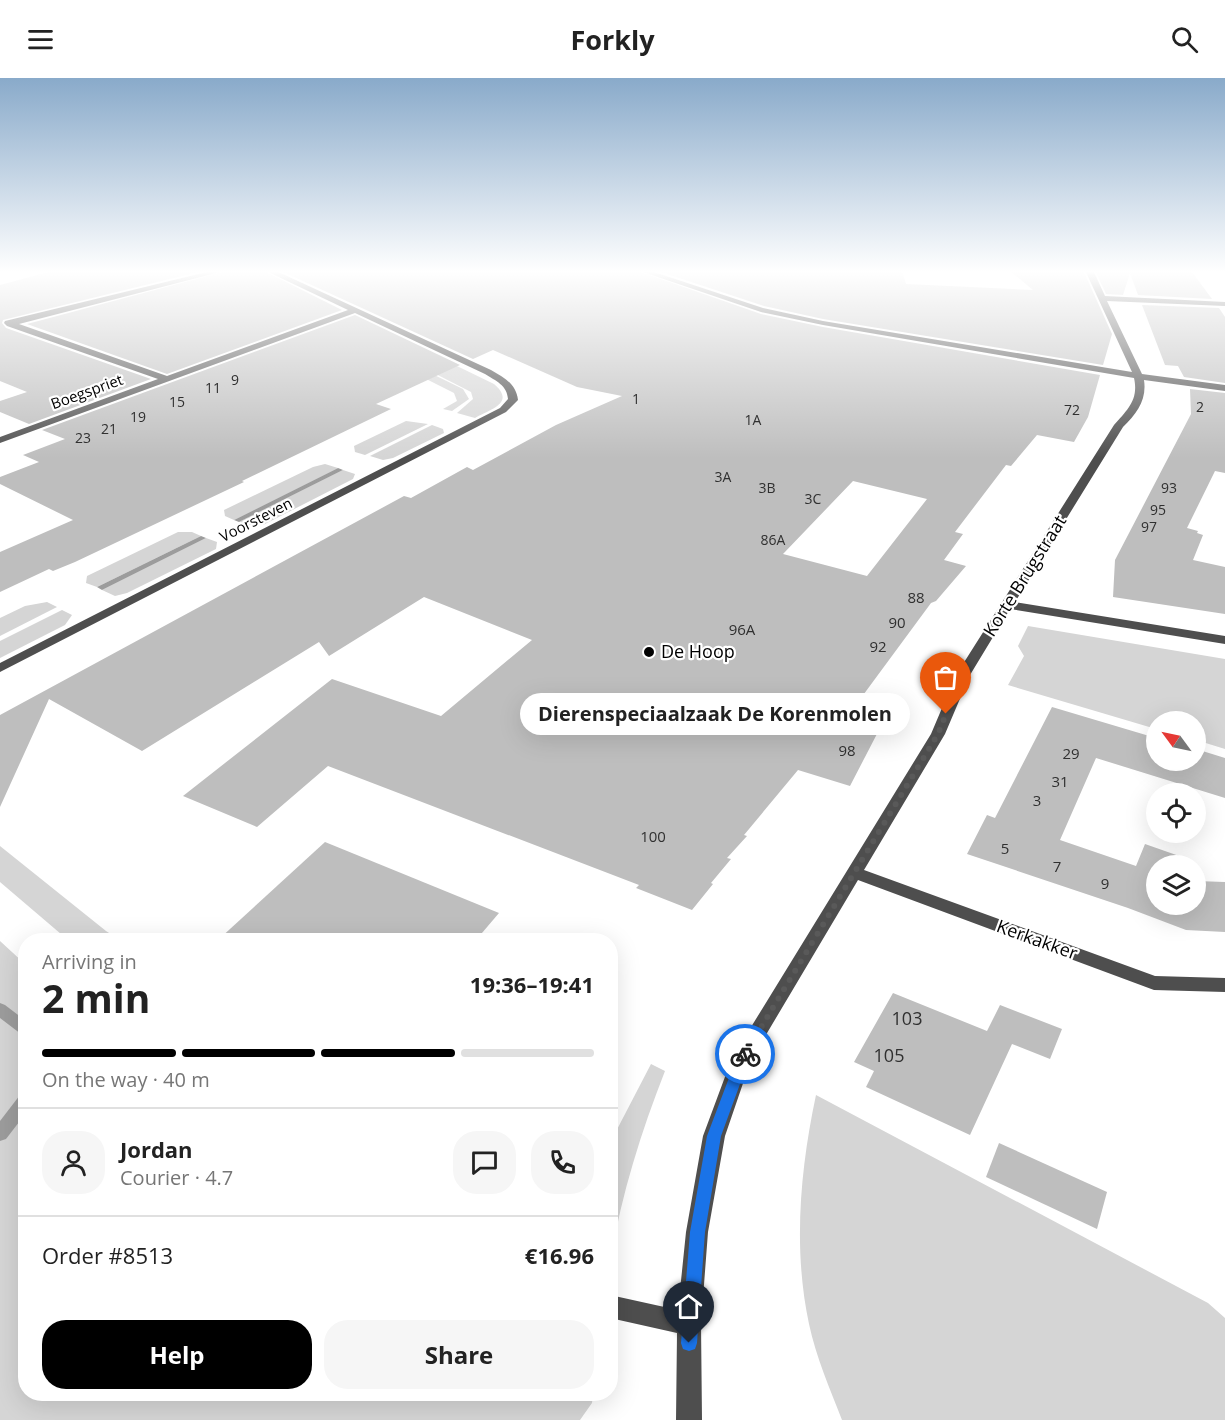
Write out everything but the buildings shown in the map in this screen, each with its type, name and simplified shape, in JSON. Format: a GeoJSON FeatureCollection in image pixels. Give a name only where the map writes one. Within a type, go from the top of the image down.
{"type":"FeatureCollection","features":[{"type":"Feature","properties":{"kind":"street"},"geometry":{"type":"LineString","coordinates":[[34,333],[166,379]]}},
{"type":"Feature","properties":{"kind":"street","name":"Boegspriet"},"geometry":{"type":"LineString","coordinates":[[0,440],[292,333]]}},
{"type":"Feature","properties":{"kind":"street","name":"Voorsteven"},"geometry":{"type":"LineString","coordinates":[[0,668],[503,411],[513,400],[512,390],[502,380],[402,333]]}},
{"type":"Feature","properties":{"kind":"street"},"geometry":{"type":"LineString","coordinates":[[881,333],[1225,388]]}},
{"type":"Feature","properties":{"kind":"street","name":"Korte Brugstraat"},"geometry":{"type":"LineString","coordinates":[[689,1420],[689,1324],[697,1232],[714,1136],[742,1058],[938,734],[963,675],[1119,425],[1134,411],[1141,398],[1138,375],[1119,333]]}},
{"type":"Feature","properties":{"kind":"street"},"geometry":{"type":"LineString","coordinates":[[1007,605],[1225,640]]}},
{"type":"Feature","properties":{"kind":"street","name":"Kerkakker"},"geometry":{"type":"LineString","coordinates":[[853,872],[1154,983],[1225,986]]}},
{"type":"Feature","properties":{"kind":"street"},"geometry":{"type":"LineString","coordinates":[[618,1308],[689,1324]]}},
{"type":"Feature","properties":{"kind":"shaded area"},"geometry":{"type":"Polygon","coordinates":[[[334,333],[348,333],[463,389],[469,399],[452,411],[443,409],[457,401],[454,393],[334,333]]]}},
{"type":"Feature","properties":{"kind":"shaded area"},"geometry":{"type":"Polygon","coordinates":[[[355,333],[388,333],[494,384],[503,396],[502,401],[475,418],[457,413],[473,399],[471,392],[355,333]]]}},
{"type":"Feature","properties":{"kind":"shaded area"},"geometry":{"type":"Polygon","coordinates":[[[406,421],[428,424],[365,455],[355,452],[354,446],[406,421]]]}},
{"type":"Feature","properties":{"kind":"shaded area"},"geometry":{"type":"Polygon","coordinates":[[[432,425],[443,429],[444,433],[393,458],[383,460],[370,456],[432,425]]]}},
{"type":"Feature","properties":{"kind":"shaded area"},"geometry":{"type":"Polygon","coordinates":[[[325,464],[338,468],[234,520],[225,516],[224,510],[313,467],[325,464]]]}},
{"type":"Feature","properties":{"kind":"shaded area"},"geometry":{"type":"Polygon","coordinates":[[[338,468],[343,470],[239,522],[234,520],[338,468]]]}},
{"type":"Feature","properties":{"kind":"shaded area"},"geometry":{"type":"Polygon","coordinates":[[[343,470],[355,474],[353,479],[263,525],[239,522],[343,470]]]}},
{"type":"Feature","properties":{"kind":"shaded area"},"geometry":{"type":"Polygon","coordinates":[[[178,532],[192,532],[201,536],[97,587],[86,583],[87,576],[178,532]]]}},
{"type":"Feature","properties":{"kind":"shaded area"},"geometry":{"type":"Polygon","coordinates":[[[201,536],[206,538],[102,590],[97,587],[201,536]]]}},
{"type":"Feature","properties":{"kind":"shaded area"},"geometry":{"type":"Polygon","coordinates":[[[206,538],[217,542],[216,549],[127,593],[115,596],[102,590],[206,538]]]}},
{"type":"Feature","properties":{"kind":"shaded area"},"geometry":{"type":"Polygon","coordinates":[[[47,602],[57,607],[0,636],[0,618],[25,606],[47,602]]]}},
{"type":"Feature","properties":{"kind":"shaded area"},"geometry":{"type":"Polygon","coordinates":[[[62,610],[72,615],[65,625],[0,658],[0,641],[62,610]]]}},
{"type":"Feature","properties":{"kind":"shaded area"},"geometry":{"type":"Polygon","coordinates":[[[1028,626],[1225,659],[1225,749],[1206,743],[1206,711],[1146,711],[1146,726],[1008,685],[1024,656],[1018,646],[1028,626]]]}},
{"type":"Feature","properties":{"kind":"shaded area"},"geometry":{"type":"Polygon","coordinates":[[[0,846],[109,933],[60,933],[0,882],[0,846]]]}},
{"type":"Feature","properties":{"kind":"shaded area"},"geometry":{"type":"Polygon","coordinates":[[[0,941],[18,958],[18,1401],[592,1401],[580,1420],[0,1420],[0,941]]]}},
{"type":"Feature","properties":{"kind":"shaded area"},"geometry":{"type":"Polygon","coordinates":[[[651,1064],[665,1071],[633,1163],[618,1224],[618,1128],[651,1064]]]}},
{"type":"Feature","properties":{"kind":"shaded area"},"geometry":{"type":"Polygon","coordinates":[[[816,1095],[1208,1303],[1225,1318],[1225,1420],[842,1420],[812,1336],[801,1267],[803,1181],[816,1095]]]}},
{"type":"Feature","properties":{"kind":"waterway"},"geometry":{"type":"LineString","coordinates":[[0,1009],[18,1024]]}},
{"type":"Feature","properties":{"kind":"waterway"},"geometry":{"type":"LineString","coordinates":[[0,1134],[18,1110]]}},
{"type":"Feature","properties":{"kind":"way so far"},"geometry":{"type":"LineString","coordinates":[[745,1054],[777,997],[938,734],[946,714]]}},
{"type":"Feature","properties":{"kind":"place","name":"De Hoop"},"geometry":{"type":"Point","coordinates":[649,652]}},
{"type":"Feature","properties":{"kind":"place","name":"Dierenspeciaalzaak De Korenmolen"},"geometry":{"type":"Point","coordinates":[946,714]}},
{"type":"Feature","properties":{"kind":"route"},"geometry":{"type":"LineString","coordinates":[[689,1343],[697,1232],[714,1136],[745,1054]]}}]}
